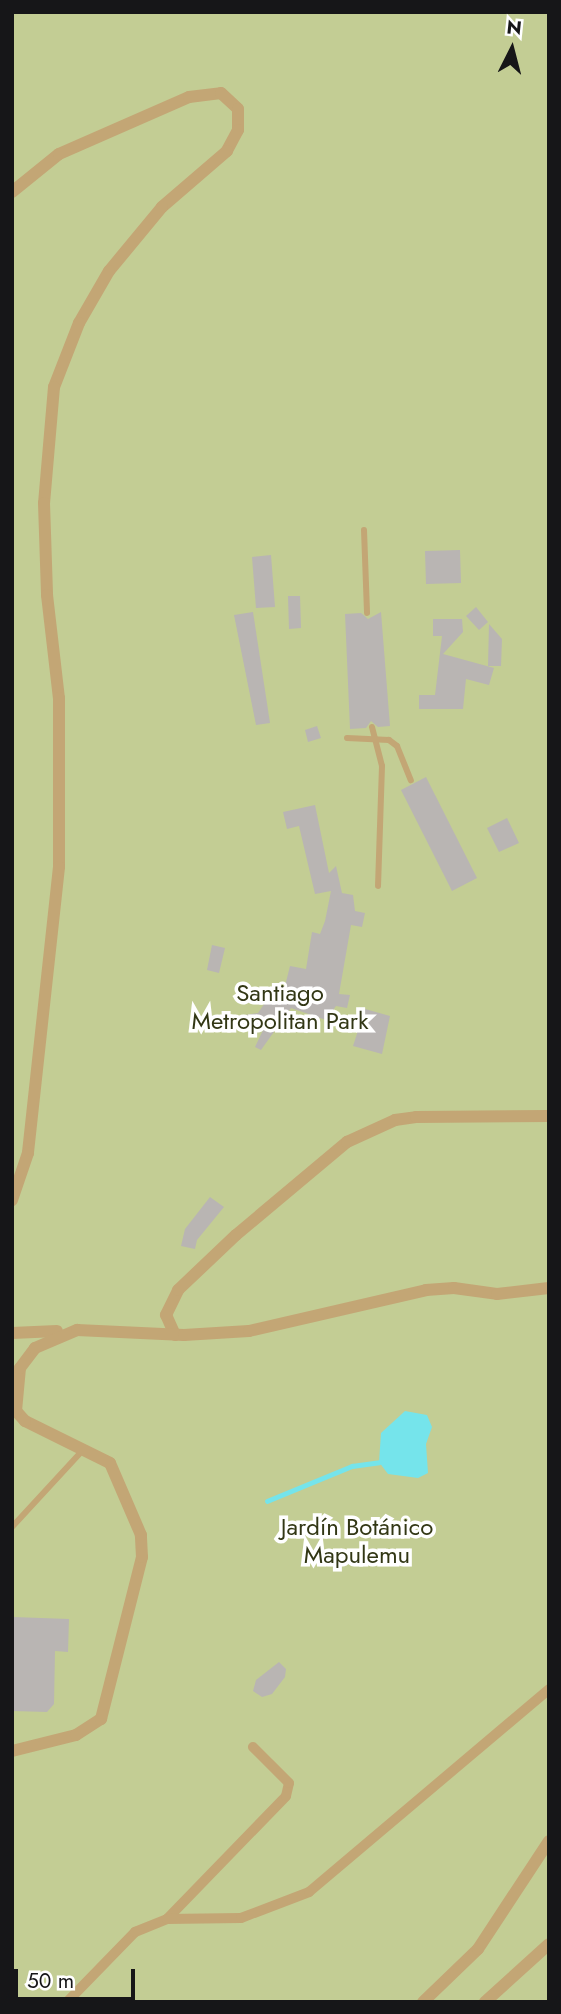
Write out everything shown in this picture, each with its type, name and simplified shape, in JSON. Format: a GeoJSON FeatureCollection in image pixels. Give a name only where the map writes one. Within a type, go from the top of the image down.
{"type":"FeatureCollection","features":[{"type":"Feature","properties":{"kind":"street"},"geometry":{"type":"LineString","coordinates":[[12,192],[59,154],[189,97],[221,93],[238,109],[238,130],[227,151],[162,207],[109,271],[79,323],[54,387],[44,503],[47,595],[60,698],[60,867],[28,1153],[12,1200]]}},
{"type":"Feature","properties":{"kind":"street"},"geometry":{"type":"LineString","coordinates":[[175,1335],[166,1315],[178,1290],[236,1235],[347,1142],[395,1120],[416,1117],[549,1116]]}},
{"type":"Feature","properties":{"kind":"street"},"geometry":{"type":"LineString","coordinates":[[12,1333],[93,1329],[175,1335],[249,1331],[426,1290],[454,1288],[497,1294],[549,1288]]}},
{"type":"Feature","properties":{"kind":"street"},"geometry":{"type":"LineString","coordinates":[[12,1751],[76,1735],[101,1719],[142,1546],[110,1463],[85,1448],[25,1421],[16,1411],[14,1396],[26,1357],[46,1340],[77,1330]]}},
{"type":"Feature","properties":{"kind":"street"},"geometry":{"type":"LineString","coordinates":[[167,1919],[241,1918],[309,1892],[549,1689]]}},
{"type":"Feature","properties":{"kind":"street"},"geometry":{"type":"LineString","coordinates":[[67,2002],[124,1940],[167,1919],[286,1796],[289,1783],[285,1777],[253,1747]]}},
{"type":"Feature","properties":{"kind":"street"},"geometry":{"type":"LineString","coordinates":[[423,2002],[478,1949],[549,1840]]}},
{"type":"Feature","properties":{"kind":"street"},"geometry":{"type":"LineString","coordinates":[[485,2002],[549,1944]]}},
{"type":"Feature","properties":{"kind":"lane"},"geometry":{"type":"LineString","coordinates":[[364,530],[367,613]]}},
{"type":"Feature","properties":{"kind":"lane"},"geometry":{"type":"LineString","coordinates":[[372,727],[382,766],[378,886]]}},
{"type":"Feature","properties":{"kind":"lane"},"geometry":{"type":"LineString","coordinates":[[347,738],[388,740],[397,746],[411,780]]}},
{"type":"Feature","properties":{"kind":"lane"},"geometry":{"type":"LineString","coordinates":[[12,1527],[85,1448]]}},
{"type":"Feature","properties":{"kind":"green space","name":"Santiago Metropolitan Park"},"geometry":{"type":"Polygon","coordinates":[[[12,12],[549,12],[549,2002],[12,2002],[12,12]]]}},
{"type":"Feature","properties":{"kind":"water"},"geometry":{"type":"Polygon","coordinates":[[[405,1411],[427,1415],[432,1427],[426,1444],[428,1473],[418,1478],[388,1474],[379,1462],[381,1433],[405,1411]]]}},
{"type":"Feature","properties":{"kind":"building"},"geometry":{"type":"Polygon","coordinates":[[[460,550],[461,583],[426,584],[425,551],[460,550]]]}},
{"type":"Feature","properties":{"kind":"building"},"geometry":{"type":"Polygon","coordinates":[[[271,555],[275,607],[256,608],[252,557],[271,555]]]}},
{"type":"Feature","properties":{"kind":"building"},"geometry":{"type":"Polygon","coordinates":[[[288,596],[300,596],[301,628],[289,629],[288,596]]]}},
{"type":"Feature","properties":{"kind":"building"},"geometry":{"type":"Polygon","coordinates":[[[476,607],[488,622],[479,630],[466,616],[476,607]]]}},
{"type":"Feature","properties":{"kind":"building"},"geometry":{"type":"Polygon","coordinates":[[[253,612],[270,723],[256,725],[234,615],[253,612]]]}},
{"type":"Feature","properties":{"kind":"building"},"geometry":{"type":"Polygon","coordinates":[[[381,612],[390,726],[378,727],[371,721],[366,728],[350,729],[345,614],[361,613],[368,619],[381,612]]]}},
{"type":"Feature","properties":{"kind":"building"},"geometry":{"type":"Polygon","coordinates":[[[433,619],[462,619],[463,632],[443,654],[494,668],[489,685],[466,679],[463,709],[419,709],[419,695],[435,695],[442,636],[433,636],[433,619]]]}},
{"type":"Feature","properties":{"kind":"building"},"geometry":{"type":"Polygon","coordinates":[[[489,624],[502,639],[501,666],[488,666],[489,624]]]}},
{"type":"Feature","properties":{"kind":"building"},"geometry":{"type":"Polygon","coordinates":[[[317,726],[321,738],[308,742],[305,730],[317,726]]]}},
{"type":"Feature","properties":{"kind":"building"},"geometry":{"type":"Polygon","coordinates":[[[426,777],[477,878],[452,891],[401,790],[426,777]]]}},
{"type":"Feature","properties":{"kind":"building"},"geometry":{"type":"Polygon","coordinates":[[[315,805],[329,873],[336,866],[342,893],[353,895],[355,911],[365,913],[362,927],[351,925],[339,994],[350,995],[347,1008],[336,1006],[326,1020],[291,1008],[261,1050],[255,1047],[265,1026],[248,1029],[245,1015],[258,1013],[273,991],[282,998],[290,966],[306,969],[312,932],[320,934],[325,921],[331,891],[315,894],[299,826],[287,829],[283,812],[315,805]]]}},
{"type":"Feature","properties":{"kind":"building"},"geometry":{"type":"Polygon","coordinates":[[[507,818],[519,843],[499,852],[487,828],[507,818]]]}},
{"type":"Feature","properties":{"kind":"building"},"geometry":{"type":"Polygon","coordinates":[[[212,945],[225,948],[219,973],[207,970],[212,945]]]}},
{"type":"Feature","properties":{"kind":"building"},"geometry":{"type":"Polygon","coordinates":[[[365,1009],[390,1016],[382,1054],[353,1046],[365,1009]]]}},
{"type":"Feature","properties":{"kind":"building"},"geometry":{"type":"Polygon","coordinates":[[[210,1197],[224,1207],[197,1240],[195,1249],[181,1246],[185,1229],[210,1197]]]}},
{"type":"Feature","properties":{"kind":"building"},"geometry":{"type":"Polygon","coordinates":[[[13,1617],[69,1619],[68,1652],[55,1651],[54,1704],[47,1712],[12,1711],[13,1617]]]}},
{"type":"Feature","properties":{"kind":"building"},"geometry":{"type":"Polygon","coordinates":[[[279,1662],[286,1669],[285,1677],[272,1694],[262,1697],[253,1691],[256,1680],[279,1662]]]}},
{"type":"Feature","properties":{"kind":"waterway"},"geometry":{"type":"LineString","coordinates":[[267,1501],[352,1466],[379,1462]]}},
{"type":"Feature","properties":{"kind":"park label","name":"Jardín Botánico Mapulemu"},"geometry":{"type":"Point","coordinates":[357,1541]}}]}
